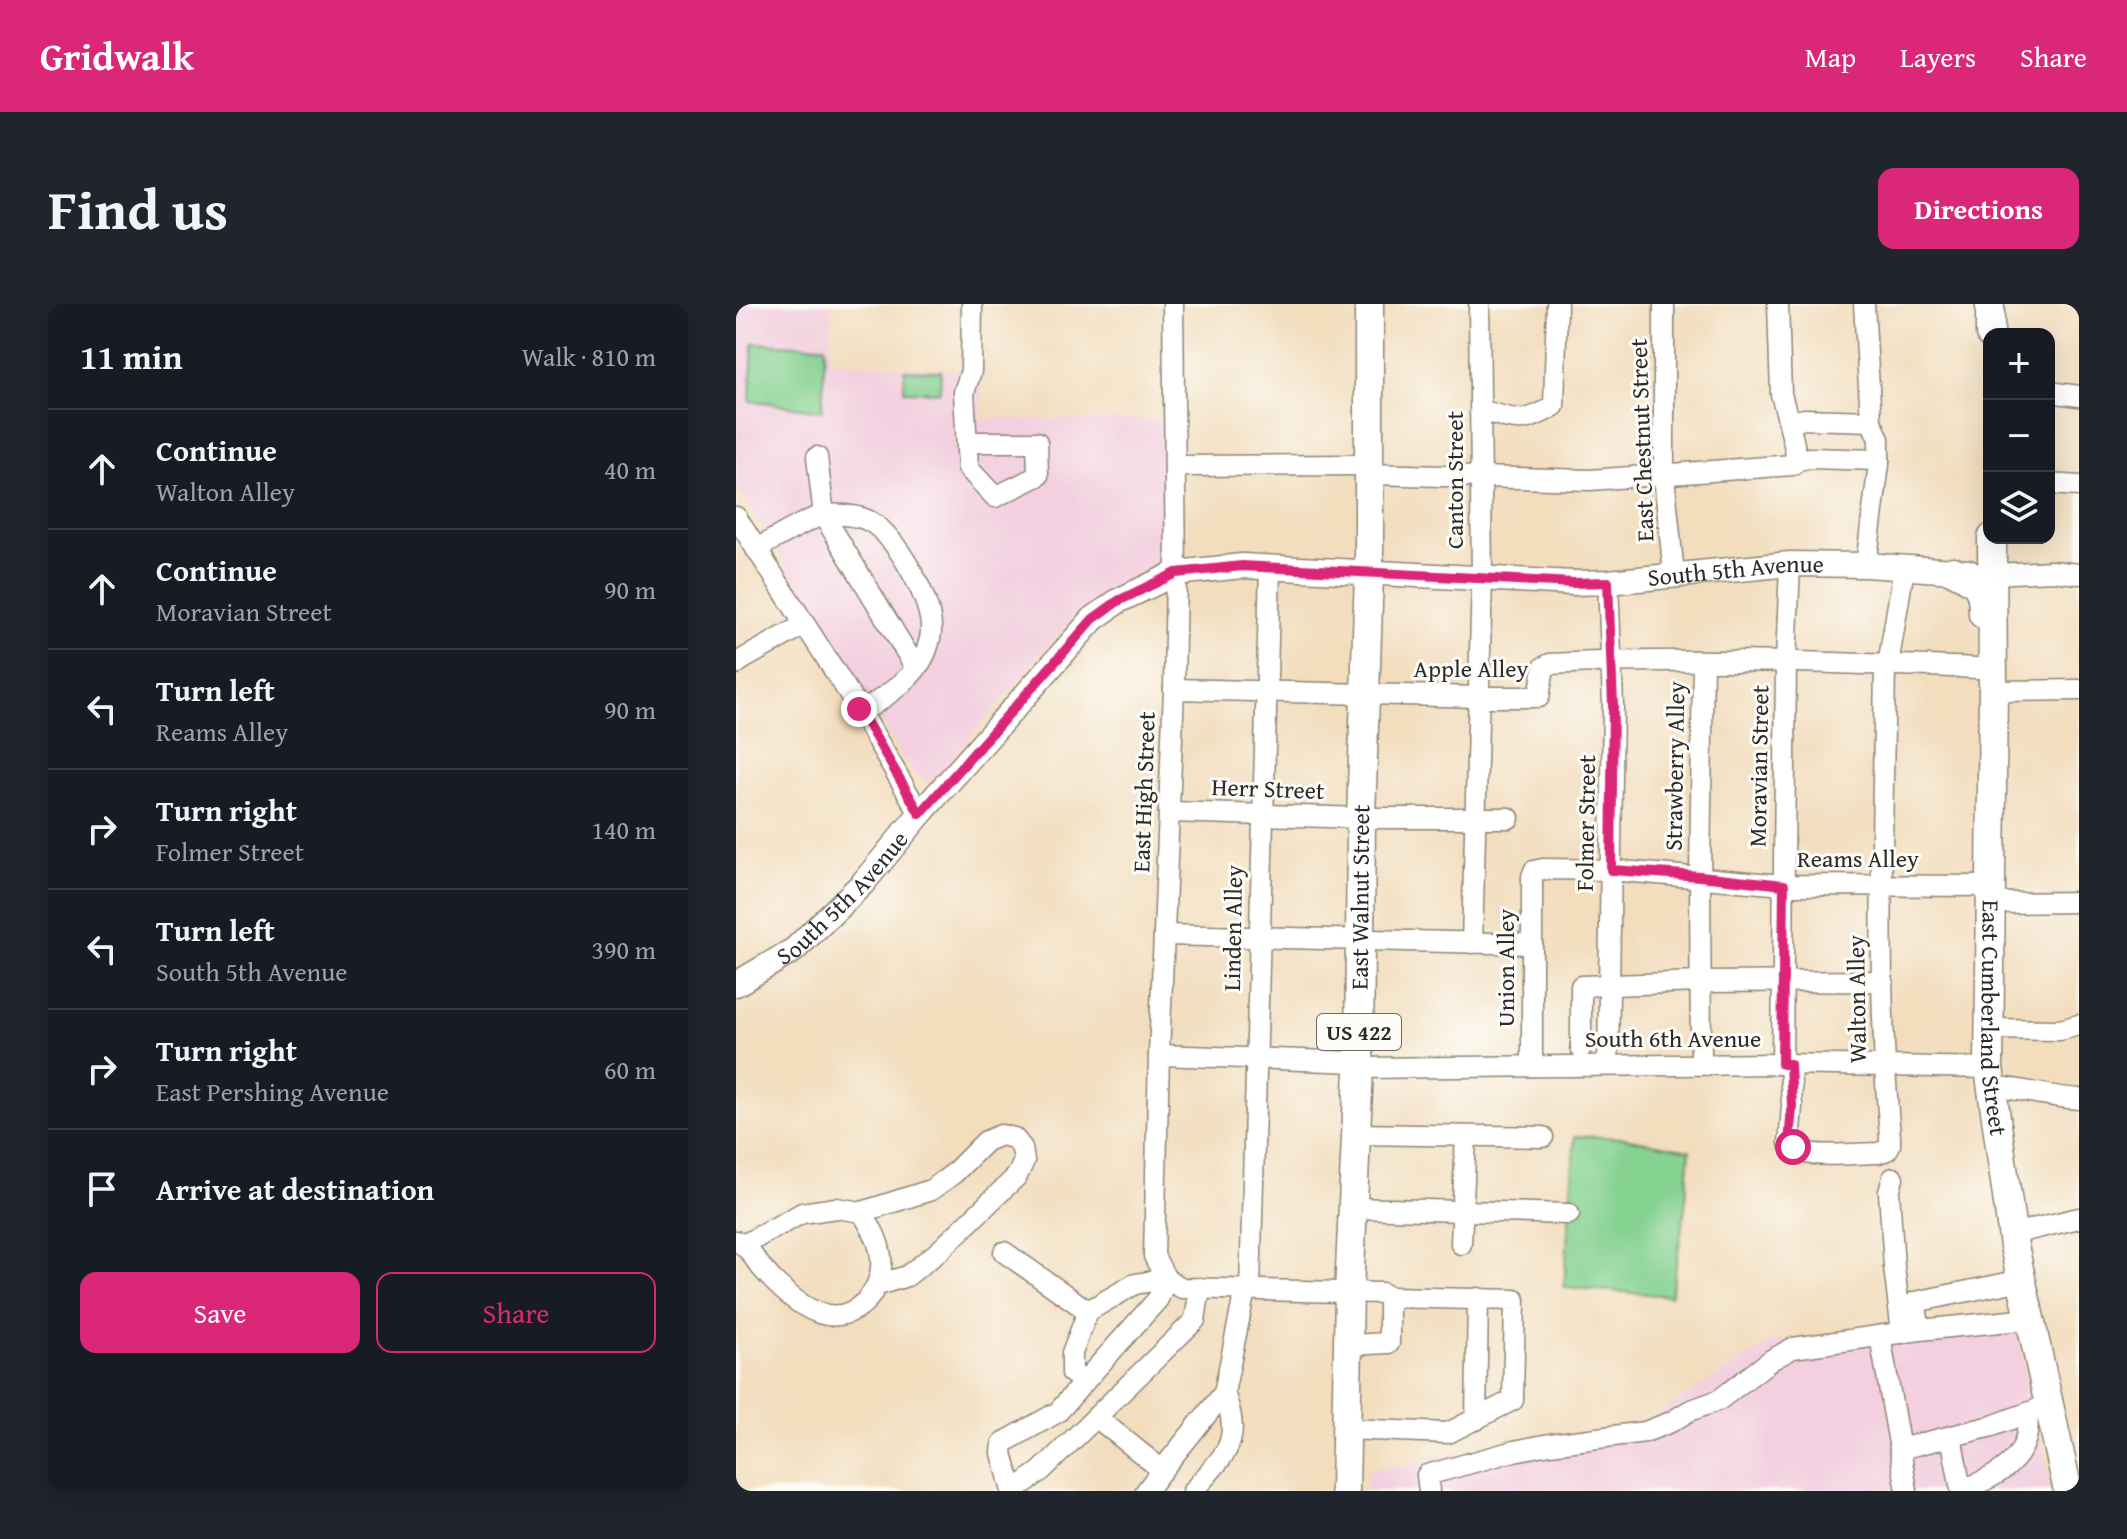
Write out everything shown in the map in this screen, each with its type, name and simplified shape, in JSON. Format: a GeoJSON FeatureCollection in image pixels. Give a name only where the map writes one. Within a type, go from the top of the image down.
{"type":"FeatureCollection","features":[{"type":"Feature","properties":{"kind":"highway","name":"East Walnut Street"},"geometry":{"type":"LineString","coordinates":[[1345,1491],[1369,573],[1369,304]]}},
{"type":"Feature","properties":{"kind":"highway"},"geometry":{"type":"LineString","coordinates":[[1990,304],[1990,328]]}},
{"type":"Feature","properties":{"kind":"highway","name":"East Cumberland Street"},"geometry":{"type":"LineString","coordinates":[[1992,544],[1989,680],[1990,1077],[2012,1234],[2030,1319],[2042,1410],[2058,1446],[2061,1486]]}},
{"type":"Feature","properties":{"kind":"highway"},"geometry":{"type":"LineString","coordinates":[[1953,571],[1979,586],[1983,596],[1989,680]]}},
{"type":"Feature","properties":{"kind":"main road","name":"South 5th Avenue"},"geometry":{"type":"LineString","coordinates":[[736,984],[794,950],[863,883],[1093,619],[1118,601],[1176,573],[1242,566],[1574,583],[1790,564],[1866,565],[1992,574]]}},
{"type":"Feature","properties":{"kind":"street"},"geometry":{"type":"LineString","coordinates":[[967,442],[964,392],[971,371],[972,304]]}},
{"type":"Feature","properties":{"kind":"street","name":"East High Street"},"geometry":{"type":"LineString","coordinates":[[1166,1279],[1154,1256],[1174,689],[1173,304]]}},
{"type":"Feature","properties":{"kind":"street","name":"Canton Street"},"geometry":{"type":"LineString","coordinates":[[1472,943],[1482,578],[1479,304]]}},
{"type":"Feature","properties":{"kind":"street"},"geometry":{"type":"LineString","coordinates":[[1481,410],[1520,421],[1535,418],[1554,406],[1557,304]]}},
{"type":"Feature","properties":{"kind":"street","name":"East Chestnut Street"},"geometry":{"type":"LineString","coordinates":[[1664,304],[1664,476],[1674,575]]}},
{"type":"Feature","properties":{"kind":"street"},"geometry":{"type":"LineString","coordinates":[[1175,466],[1369,469],[1481,477],[1590,480],[1793,465],[1796,460],[1781,394],[1778,304]]}},
{"type":"Feature","properties":{"kind":"street"},"geometry":{"type":"LineString","coordinates":[[1864,304],[1871,421],[1879,439],[1866,565]]}},
{"type":"Feature","properties":{"kind":"street"},"geometry":{"type":"LineString","coordinates":[[2055,393],[2079,396]]}},
{"type":"Feature","properties":{"kind":"street"},"geometry":{"type":"LineString","coordinates":[[1789,423],[1804,419],[1871,421]]}},
{"type":"Feature","properties":{"kind":"street"},"geometry":{"type":"LineString","coordinates":[[817,457],[824,516],[916,668]]}},
{"type":"Feature","properties":{"kind":"street"},"geometry":{"type":"LineString","coordinates":[[1796,460],[1879,460]]}},
{"type":"Feature","properties":{"kind":"street"},"geometry":{"type":"LineString","coordinates":[[2055,484],[2079,486]]}},
{"type":"Feature","properties":{"kind":"street"},"geometry":{"type":"LineString","coordinates":[[756,549],[819,516],[841,515],[867,519],[884,532],[909,569],[928,606],[932,629],[925,655],[910,678],[861,713]]}},
{"type":"Feature","properties":{"kind":"street"},"geometry":{"type":"LineString","coordinates":[[736,517],[861,713],[920,814]]}},
{"type":"Feature","properties":{"kind":"street","name":"Moravian Street"},"geometry":{"type":"LineString","coordinates":[[1786,1064],[1783,983],[1790,564]]}},
{"type":"Feature","properties":{"kind":"street","name":"Linden Alley"},"geometry":{"type":"LineString","coordinates":[[1224,1393],[1248,1290],[1270,567]]}},
{"type":"Feature","properties":{"kind":"street","name":"Walton Alley"},"geometry":{"type":"LineString","coordinates":[[1786,1064],[1792,1106],[1789,1143],[1798,1151],[1811,1154],[1878,1153],[1887,1150],[1890,1137],[1884,1066],[1882,886],[1887,665],[1904,568]]}},
{"type":"Feature","properties":{"kind":"street"},"geometry":{"type":"LineString","coordinates":[[1992,574],[2052,571],[2079,574]]}},
{"type":"Feature","properties":{"kind":"street","name":"Folmer Street"},"geometry":{"type":"LineString","coordinates":[[1608,582],[1613,705],[1608,1065]]}},
{"type":"Feature","properties":{"kind":"street"},"geometry":{"type":"LineString","coordinates":[[736,664],[804,625]]}},
{"type":"Feature","properties":{"kind":"street","name":"Apple Alley"},"geometry":{"type":"LineString","coordinates":[[1174,689],[1539,697],[1544,667],[1550,664],[1703,661],[1887,665],[2079,690]]}},
{"type":"Feature","properties":{"kind":"street","name":"Strawberry Alley"},"geometry":{"type":"LineString","coordinates":[[1701,1064],[1703,661]]}},
{"type":"Feature","properties":{"kind":"street","name":"Herr Street"},"geometry":{"type":"LineString","coordinates":[[1169,812],[1361,818],[1509,818]]}},
{"type":"Feature","properties":{"kind":"street","name":"Reams Alley"},"geometry":{"type":"LineString","coordinates":[[1534,871],[1611,870],[1784,885],[1882,886],[2079,902]]}},
{"type":"Feature","properties":{"kind":"street","name":"Union Alley"},"geometry":{"type":"LineString","coordinates":[[1532,1066],[1534,871]]}},
{"type":"Feature","properties":{"kind":"street"},"geometry":{"type":"LineString","coordinates":[[1164,935],[1532,944]]}},
{"type":"Feature","properties":{"kind":"street"},"geometry":{"type":"LineString","coordinates":[[1581,1048],[1581,986],[1883,981]]}},
{"type":"Feature","properties":{"kind":"street"},"geometry":{"type":"LineString","coordinates":[[1989,1029],[2060,1030],[2079,1025]]}},
{"type":"Feature","properties":{"kind":"street","name":"South 6th Avenue"},"geometry":{"type":"LineString","coordinates":[[1159,1055],[1358,1065],[1884,1066],[1990,1077],[2012,1088],[2049,1097],[2079,1099]]}},
{"type":"Feature","properties":{"kind":"street"},"geometry":{"type":"LineString","coordinates":[[1355,1134],[1543,1137]]}},
{"type":"Feature","properties":{"kind":"street"},"geometry":{"type":"LineString","coordinates":[[862,1212],[877,1238],[882,1260],[878,1285],[864,1304],[846,1315],[820,1314],[788,1295],[740,1242],[802,1213],[836,1208],[862,1212],[931,1190],[953,1174],[986,1141],[1001,1135],[1014,1138],[1022,1148],[1024,1161],[1017,1176],[949,1241],[907,1276],[878,1285]]}},
{"type":"Feature","properties":{"kind":"street"},"geometry":{"type":"LineString","coordinates":[[1461,1244],[1466,1136]]}},
{"type":"Feature","properties":{"kind":"street"},"geometry":{"type":"LineString","coordinates":[[1893,1178],[1889,1192],[1894,1267],[1911,1331]]}},
{"type":"Feature","properties":{"kind":"street"},"geometry":{"type":"LineString","coordinates":[[1352,1208],[1569,1214]]}},
{"type":"Feature","properties":{"kind":"street"},"geometry":{"type":"LineString","coordinates":[[2012,1234],[2079,1218]]}},
{"type":"Feature","properties":{"kind":"street"},"geometry":{"type":"LineString","coordinates":[[1004,1252],[1088,1311]]}},
{"type":"Feature","properties":{"kind":"street"},"geometry":{"type":"LineString","coordinates":[[1166,1279],[1158,1299],[1058,1412],[1003,1443],[1002,1453],[1012,1491],[1041,1471],[1195,1320],[1200,1288]]}},
{"type":"Feature","properties":{"kind":"street"},"geometry":{"type":"LineString","coordinates":[[1084,1382],[1072,1373],[1072,1353],[1088,1311],[1135,1284],[1166,1279],[1182,1288],[1515,1300],[1513,1400],[1448,1433],[1346,1429]]}},
{"type":"Feature","properties":{"kind":"street"},"geometry":{"type":"LineString","coordinates":[[1911,1331],[1915,1302],[2022,1280]]}},
{"type":"Feature","properties":{"kind":"street"},"geometry":{"type":"LineString","coordinates":[[1348,1345],[1389,1343],[1389,1297]]}},
{"type":"Feature","properties":{"kind":"street"},"geometry":{"type":"LineString","coordinates":[[1476,1420],[1478,1298]]}},
{"type":"Feature","properties":{"kind":"street"},"geometry":{"type":"LineString","coordinates":[[1424,1486],[1514,1451],[1645,1432],[1719,1400],[1771,1360],[1793,1348],[1911,1331],[2030,1319]]}},
{"type":"Feature","properties":{"kind":"street"},"geometry":{"type":"LineString","coordinates":[[1880,1336],[1907,1491]]}},
{"type":"Feature","properties":{"kind":"street"},"geometry":{"type":"LineString","coordinates":[[1193,1491],[1230,1447],[1230,1409],[1224,1393]]}},
{"type":"Feature","properties":{"kind":"street"},"geometry":{"type":"LineString","coordinates":[[1146,1491],[1224,1393]]}},
{"type":"Feature","properties":{"kind":"street"},"geometry":{"type":"LineString","coordinates":[[1951,1436],[1961,1490],[1997,1475],[2013,1461],[2042,1410]]}},
{"type":"Feature","properties":{"kind":"street"},"geometry":{"type":"LineString","coordinates":[[1900,1449],[2042,1410]]}},
{"type":"Feature","properties":{"kind":"street"},"geometry":{"type":"LineString","coordinates":[[1096,1417],[1162,1470]]}},
{"type":"Feature","properties":{"kind":"shaded area"},"geometry":{"type":"Polygon","coordinates":[[[736,304],[832,304],[830,361],[981,372],[981,419],[1163,420],[1161,553],[1152,565],[1090,602],[1052,640],[932,782],[915,776],[736,485],[736,304]]]}},
{"type":"Feature","properties":{"kind":"shaded area"},"geometry":{"type":"Polygon","coordinates":[[[2013,1318],[2052,1491],[1366,1491],[1366,1472],[1472,1450],[1645,1422],[1772,1342],[1872,1329],[2013,1318]]]}},
{"type":"Feature","properties":{"kind":"green space"},"geometry":{"type":"Polygon","coordinates":[[[753,343],[825,346],[822,411],[750,401],[753,343]]]}},
{"type":"Feature","properties":{"kind":"green space"},"geometry":{"type":"Polygon","coordinates":[[[904,370],[941,371],[940,392],[904,391],[904,370]]]}},
{"type":"Feature","properties":{"kind":"green space"},"geometry":{"type":"Polygon","coordinates":[[[1575,1136],[1624,1138],[1690,1150],[1685,1208],[1671,1296],[1564,1287],[1575,1136]]]}},
{"type":"Feature","properties":{"kind":"route"},"geometry":{"type":"LineString","coordinates":[[859,709],[920,814],[1093,619],[1118,601],[1176,573],[1242,566],[1574,583],[1608,582],[1613,705],[1611,870],[1784,885],[1782,1064],[1790,1064],[1792,1106],[1789,1143],[1793,1147]]}}]}
